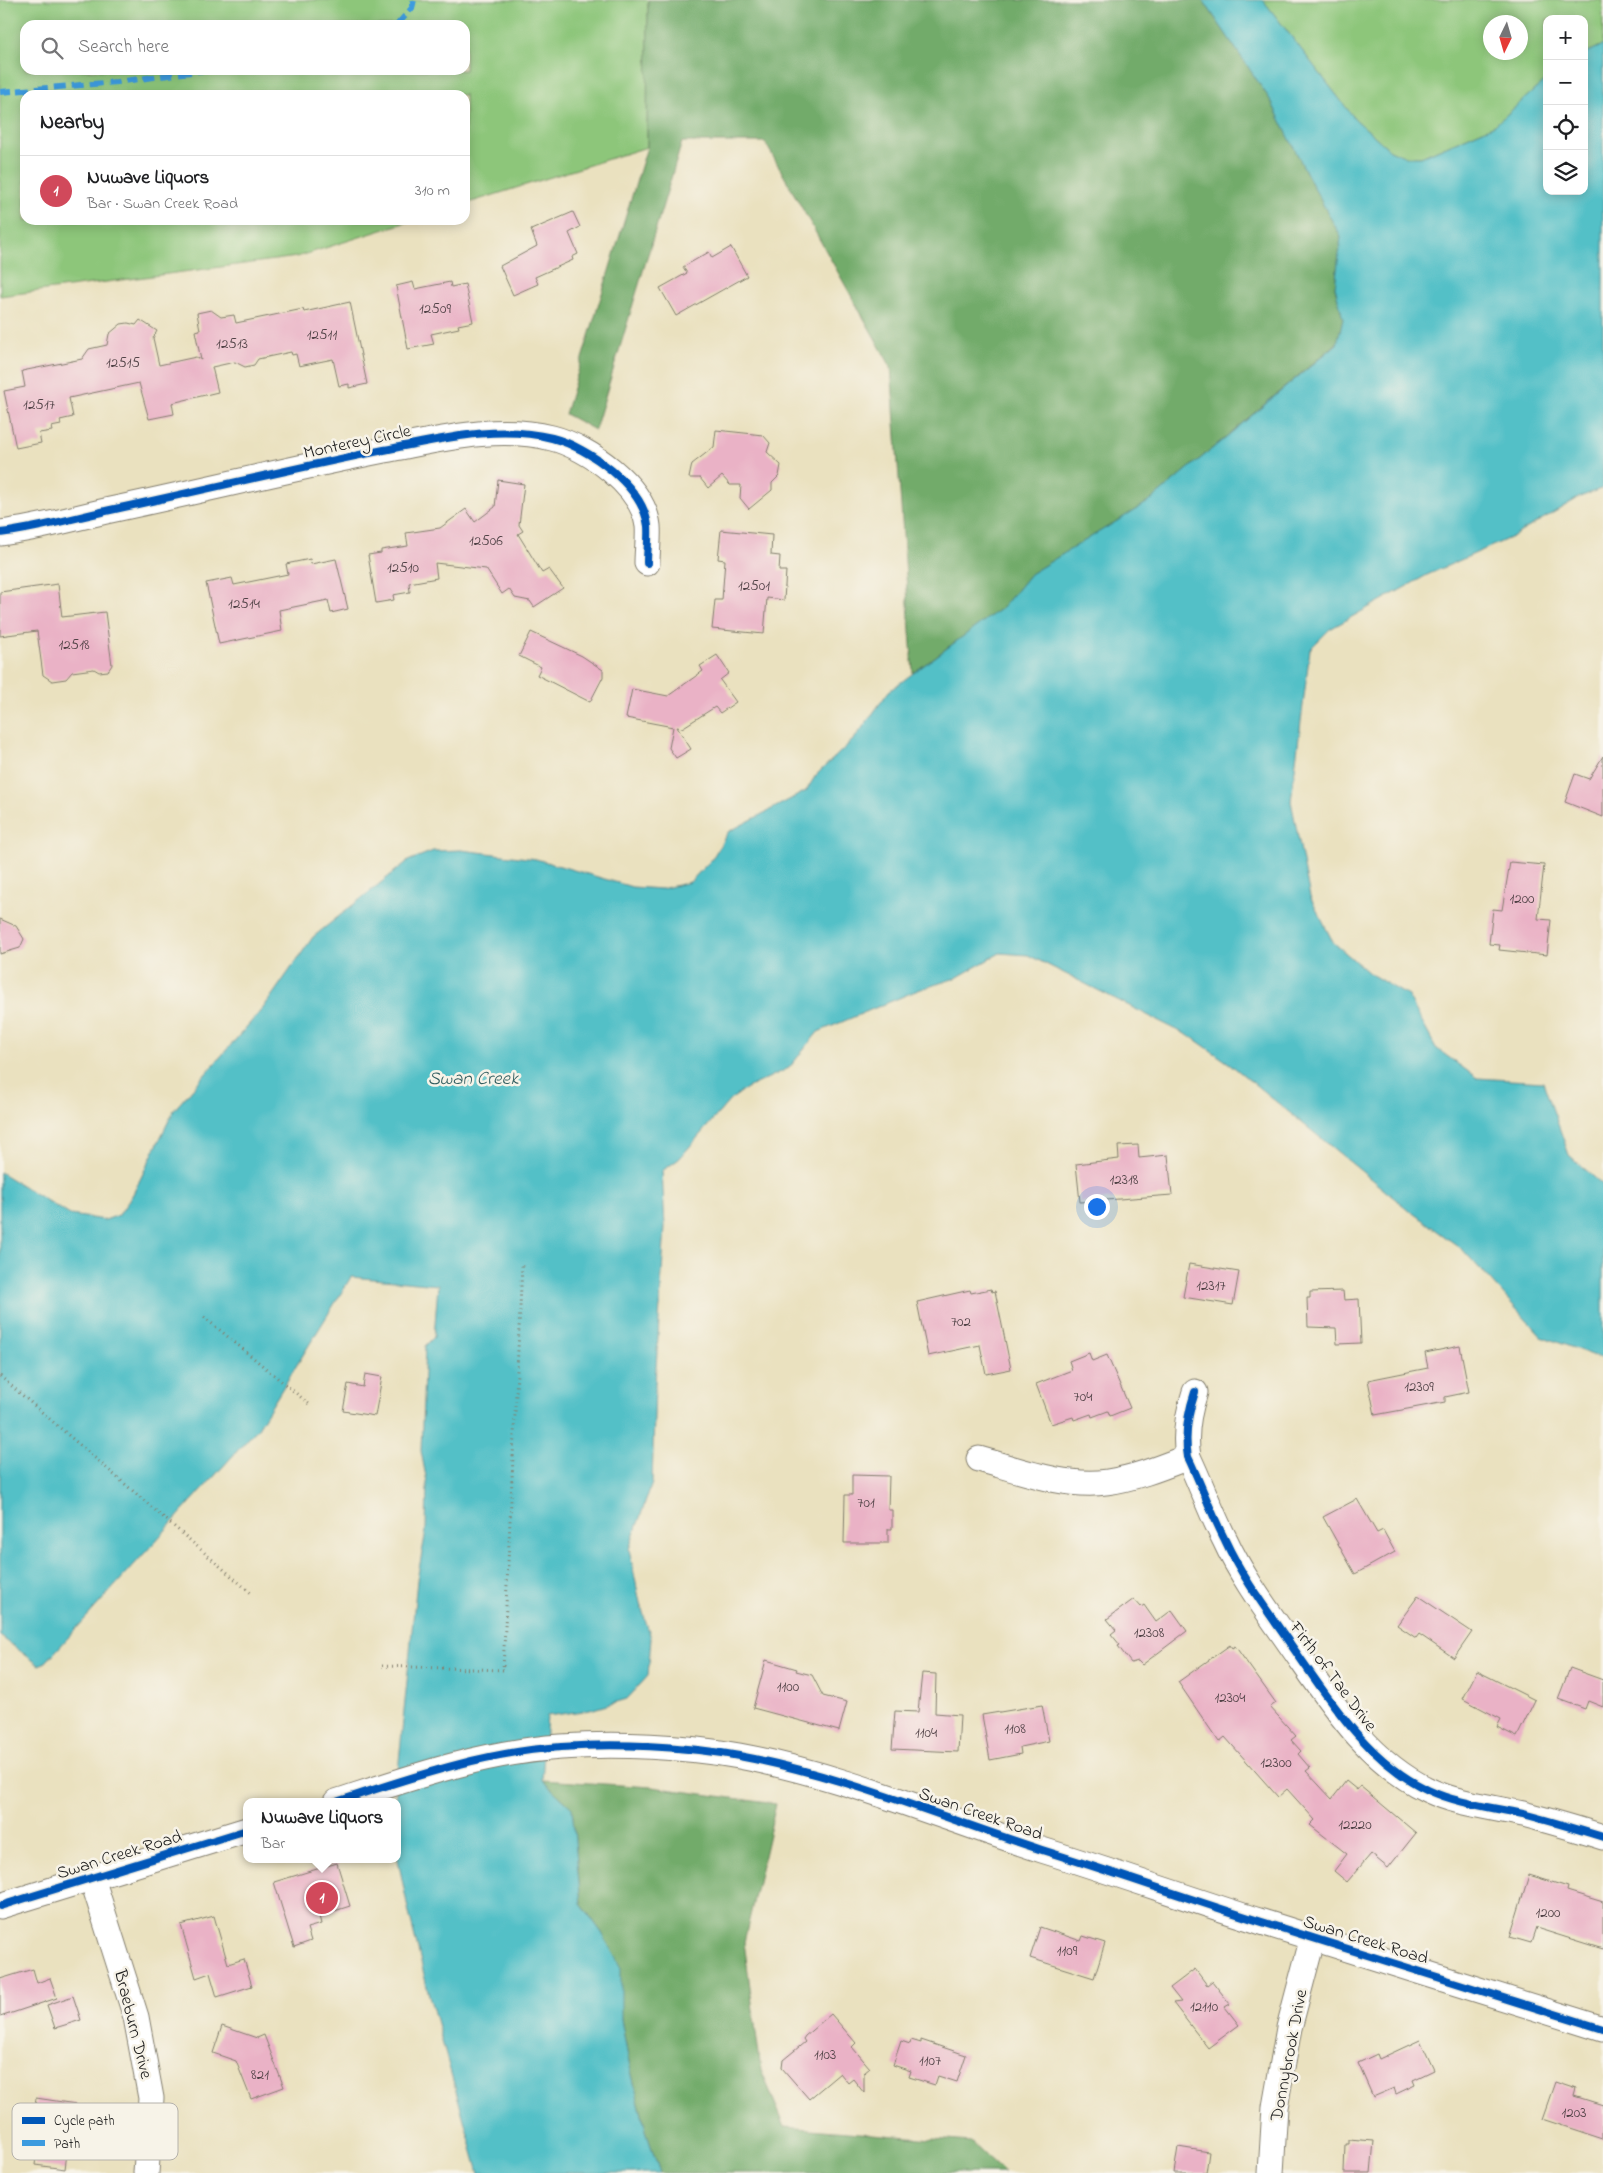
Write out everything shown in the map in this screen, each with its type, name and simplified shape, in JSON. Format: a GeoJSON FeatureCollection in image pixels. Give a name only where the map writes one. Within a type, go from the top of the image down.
{"type":"FeatureCollection","features":[{"type":"Feature","properties":{"kind":"street","name":"Monterey Circle"},"geometry":{"type":"LineString","coordinates":[[0,532],[413,445],[478,433],[512,432],[552,438],[568,444],[594,458],[623,481],[642,506],[648,525],[647,563]]}},
{"type":"Feature","properties":{"kind":"street","name":"Firth of Tae Drive"},"geometry":{"type":"LineString","coordinates":[[1195,1392],[1187,1419],[1186,1446],[1188,1457],[1225,1540],[1244,1576],[1315,1679],[1353,1728],[1384,1761],[1426,1789],[1449,1798],[1523,1814],[1603,1837]]}},
{"type":"Feature","properties":{"kind":"street"},"geometry":{"type":"LineString","coordinates":[[979,1459],[1065,1481],[1105,1482],[1134,1476],[1188,1457]]}},
{"type":"Feature","properties":{"kind":"street","name":"Swan Creek Road"},"geometry":{"type":"LineString","coordinates":[[348,1798],[429,1771],[480,1759],[560,1747],[610,1746],[674,1749],[738,1756],[803,1772],[1603,2029]]}},
{"type":"Feature","properties":{"kind":"street","name":"Swan Creek Road"},"geometry":{"type":"LineString","coordinates":[[0,1906],[243,1831]]}},
{"type":"Feature","properties":{"kind":"street","name":"Braeburn Drive"},"geometry":{"type":"LineString","coordinates":[[92,1878],[136,2017],[150,2089],[151,2103]]}},
{"type":"Feature","properties":{"kind":"street","name":"Donnybrook Drive"},"geometry":{"type":"LineString","coordinates":[[1271,2173],[1276,2107],[1289,2028],[1314,1937]]}},
{"type":"Feature","properties":{"kind":"street","name":"Braeburn Drive"},"geometry":{"type":"LineString","coordinates":[[146,2173],[147,2160]]}},
{"type":"Feature","properties":{"kind":"path"},"geometry":{"type":"LineString","coordinates":[[382,1666],[503,1670],[522,1265]]}},
{"type":"Feature","properties":{"kind":"path"},"geometry":{"type":"LineString","coordinates":[[204,1317],[309,1404]]}},
{"type":"Feature","properties":{"kind":"path"},"geometry":{"type":"LineString","coordinates":[[0,1376],[251,1594]]}},
{"type":"Feature","properties":{"kind":"green space"},"geometry":{"type":"Polygon","coordinates":[[[0,0],[648,0],[647,147],[470,202],[470,90],[20,90],[20,225],[397,225],[297,257],[0,296],[0,0]]]}},
{"type":"Feature","properties":{"kind":"green space"},"geometry":{"type":"Polygon","coordinates":[[[648,0],[1203,0],[1271,101],[1313,186],[1341,237],[1335,287],[1343,319],[1337,343],[1150,501],[1030,574],[1003,607],[913,673],[891,367],[765,142],[682,142],[595,430],[565,414],[647,147],[648,0]]]}},
{"type":"Feature","properties":{"kind":"green space"},"geometry":{"type":"Polygon","coordinates":[[[1263,0],[1603,0],[1603,45],[1588,52],[1588,15],[1543,15],[1543,83],[1495,125],[1421,157],[1406,157],[1390,150],[1355,119],[1263,0]]]}},
{"type":"Feature","properties":{"kind":"green space"},"geometry":{"type":"Polygon","coordinates":[[[542,1780],[652,1787],[776,1804],[744,1942],[761,2070],[785,2127],[971,2142],[1004,2173],[660,2173],[646,2131],[629,2063],[602,1933],[581,1904],[572,1808],[542,1780]]]}},
{"type":"Feature","properties":{"kind":"water","name":"Swan Creek"},"geometry":{"type":"Polygon","coordinates":[[[1203,0],[1263,0],[1355,119],[1390,150],[1406,157],[1421,157],[1495,125],[1543,83],[1543,195],[1588,195],[1588,52],[1603,45],[1603,488],[1580,497],[1512,537],[1427,575],[1330,629],[1310,649],[1291,801],[1310,897],[1333,942],[1369,973],[1408,996],[1436,1048],[1477,1078],[1543,1082],[1569,1155],[1603,1185],[1603,1359],[1541,1336],[1462,1249],[1410,1211],[1230,1064],[1193,1038],[1028,955],[1000,953],[956,978],[918,990],[818,1032],[789,1068],[747,1088],[730,1100],[679,1159],[662,1171],[665,1226],[655,1383],[652,1483],[629,1549],[640,1603],[651,1638],[648,1676],[627,1699],[590,1710],[547,1716],[542,1780],[572,1808],[581,1904],[602,1933],[621,1968],[621,2019],[629,2063],[646,2131],[660,2173],[479,2173],[429,1995],[409,1913],[399,1863],[401,1863],[401,1798],[395,1798],[417,1580],[426,1531],[427,1482],[421,1451],[425,1346],[434,1337],[438,1285],[351,1277],[258,1428],[46,1662],[39,1665],[0,1636],[0,1172],[70,1215],[105,1220],[119,1215],[133,1194],[174,1110],[264,1007],[313,937],[408,861],[433,851],[461,850],[536,859],[632,887],[661,889],[690,882],[712,859],[728,832],[806,791],[816,775],[855,738],[889,691],[1003,607],[1030,574],[1150,501],[1337,344],[1343,319],[1335,287],[1341,237],[1313,186],[1271,101],[1203,0]]]}},
{"type":"Feature","properties":{"kind":"building"},"geometry":{"type":"Polygon","coordinates":[[[573,212],[580,227],[569,233],[578,254],[572,257],[573,260],[535,277],[538,284],[513,295],[500,266],[537,246],[531,230],[573,212]]]}},
{"type":"Feature","properties":{"kind":"building"},"geometry":{"type":"Polygon","coordinates":[[[731,247],[747,276],[676,316],[660,288],[687,273],[683,267],[709,252],[712,258],[731,247]]]}},
{"type":"Feature","properties":{"kind":"building"},"geometry":{"type":"Polygon","coordinates":[[[413,282],[415,289],[450,282],[451,287],[465,284],[473,322],[458,325],[459,328],[431,334],[434,344],[408,349],[396,286],[413,282]]]}},
{"type":"Feature","properties":{"kind":"building"},"geometry":{"type":"Polygon","coordinates":[[[350,302],[367,384],[349,388],[349,384],[339,386],[333,359],[299,366],[296,354],[292,355],[291,352],[258,359],[254,365],[245,367],[235,362],[212,367],[218,392],[172,403],[174,414],[149,419],[139,383],[69,398],[73,417],[60,420],[61,425],[51,427],[52,431],[39,433],[41,443],[16,448],[4,391],[25,387],[22,371],[82,359],[89,349],[107,345],[109,334],[121,324],[136,325],[140,320],[157,331],[153,338],[159,365],[196,357],[201,360],[195,331],[200,330],[197,313],[211,310],[221,317],[234,315],[236,323],[303,309],[304,312],[350,302]]]}},
{"type":"Feature","properties":{"kind":"building"},"geometry":{"type":"Polygon","coordinates":[[[716,430],[763,435],[770,443],[767,452],[781,465],[779,476],[772,483],[772,490],[749,509],[740,498],[741,485],[730,485],[722,476],[708,488],[700,478],[689,478],[692,464],[714,447],[716,430]]]}},
{"type":"Feature","properties":{"kind":"building"},"geometry":{"type":"Polygon","coordinates":[[[498,480],[524,484],[519,525],[523,531],[518,534],[542,573],[549,569],[563,588],[534,607],[530,601],[515,598],[509,589],[502,594],[486,569],[435,563],[437,578],[409,583],[410,592],[393,595],[394,600],[376,603],[368,555],[381,553],[381,550],[408,546],[406,533],[440,528],[466,509],[475,522],[495,507],[498,480]]]}},
{"type":"Feature","properties":{"kind":"building"},"geometry":{"type":"Polygon","coordinates":[[[721,530],[772,535],[771,555],[780,556],[779,571],[786,571],[784,600],[767,598],[764,634],[712,629],[715,600],[722,600],[725,560],[718,559],[721,530]]]}},
{"type":"Feature","properties":{"kind":"building"},"geometry":{"type":"Polygon","coordinates":[[[310,559],[311,564],[336,559],[348,609],[331,613],[328,600],[279,610],[282,631],[219,644],[206,583],[232,578],[234,585],[288,574],[286,564],[310,559]]]}},
{"type":"Feature","properties":{"kind":"building"},"geometry":{"type":"Polygon","coordinates":[[[58,584],[62,617],[105,612],[112,665],[108,671],[99,672],[94,669],[72,672],[66,679],[52,681],[43,675],[37,631],[0,636],[0,592],[58,584]]]}},
{"type":"Feature","properties":{"kind":"building"},"geometry":{"type":"Polygon","coordinates":[[[531,632],[582,656],[603,670],[603,677],[590,702],[537,675],[541,667],[519,656],[531,632]]]}},
{"type":"Feature","properties":{"kind":"building"},"geometry":{"type":"Polygon","coordinates":[[[717,655],[729,673],[720,680],[736,702],[720,713],[715,707],[682,728],[677,727],[691,749],[676,758],[669,748],[673,727],[626,718],[632,689],[668,696],[703,671],[700,666],[717,655]]]}},
{"type":"Feature","properties":{"kind":"building"},"geometry":{"type":"Polygon","coordinates":[[[1603,756],[1603,817],[1565,802],[1575,774],[1589,779],[1603,756]]]}},
{"type":"Feature","properties":{"kind":"building"},"geometry":{"type":"Polygon","coordinates":[[[1510,862],[1544,865],[1538,919],[1551,920],[1547,955],[1499,950],[1500,945],[1489,944],[1493,909],[1502,910],[1510,862]]]}},
{"type":"Feature","properties":{"kind":"building"},"geometry":{"type":"Polygon","coordinates":[[[0,919],[16,926],[24,939],[20,948],[0,954],[0,919]]]}},
{"type":"Feature","properties":{"kind":"building"},"geometry":{"type":"Polygon","coordinates":[[[1138,1145],[1139,1158],[1168,1155],[1172,1195],[1080,1202],[1076,1164],[1119,1159],[1118,1146],[1138,1145]]]}},
{"type":"Feature","properties":{"kind":"building"},"geometry":{"type":"Polygon","coordinates":[[[1189,1264],[1239,1272],[1233,1305],[1183,1297],[1189,1264]]]}},
{"type":"Feature","properties":{"kind":"building"},"geometry":{"type":"Polygon","coordinates":[[[991,1289],[992,1292],[995,1291],[1011,1369],[986,1374],[980,1345],[928,1356],[917,1302],[970,1290],[971,1293],[991,1289]]]}},
{"type":"Feature","properties":{"kind":"building"},"geometry":{"type":"Polygon","coordinates":[[[1343,1291],[1344,1300],[1359,1299],[1361,1343],[1337,1344],[1336,1328],[1308,1327],[1307,1298],[1310,1298],[1310,1292],[1343,1291]]]}},
{"type":"Feature","properties":{"kind":"building"},"geometry":{"type":"Polygon","coordinates":[[[1460,1346],[1469,1392],[1445,1397],[1445,1402],[1375,1415],[1368,1380],[1428,1368],[1425,1353],[1460,1346]]]}},
{"type":"Feature","properties":{"kind":"building"},"geometry":{"type":"Polygon","coordinates":[[[1089,1353],[1092,1361],[1107,1355],[1130,1408],[1110,1416],[1108,1411],[1092,1417],[1091,1414],[1074,1420],[1073,1417],[1051,1424],[1036,1384],[1072,1370],[1069,1361],[1089,1353]]]}},
{"type":"Feature","properties":{"kind":"building"},"geometry":{"type":"Polygon","coordinates":[[[365,1374],[382,1377],[375,1416],[343,1411],[348,1384],[363,1387],[365,1374]]]}},
{"type":"Feature","properties":{"kind":"building"},"geometry":{"type":"Polygon","coordinates":[[[852,1475],[889,1476],[888,1510],[892,1510],[892,1529],[888,1529],[888,1543],[844,1543],[845,1495],[852,1495],[852,1475]]]}},
{"type":"Feature","properties":{"kind":"building"},"geometry":{"type":"Polygon","coordinates":[[[1357,1499],[1377,1533],[1383,1530],[1395,1552],[1355,1574],[1323,1517],[1357,1499]]]}},
{"type":"Feature","properties":{"kind":"building"},"geometry":{"type":"Polygon","coordinates":[[[1418,1596],[1472,1632],[1454,1658],[1419,1634],[1416,1638],[1397,1625],[1418,1596]]]}},
{"type":"Feature","properties":{"kind":"building"},"geometry":{"type":"Polygon","coordinates":[[[1134,1599],[1141,1607],[1144,1605],[1156,1622],[1172,1610],[1187,1631],[1142,1665],[1138,1661],[1131,1663],[1118,1646],[1120,1645],[1111,1634],[1116,1630],[1107,1619],[1134,1599]]]}},
{"type":"Feature","properties":{"kind":"building"},"geometry":{"type":"Polygon","coordinates":[[[1230,1645],[1232,1648],[1235,1646],[1276,1703],[1270,1707],[1296,1736],[1291,1740],[1301,1751],[1298,1754],[1310,1768],[1306,1771],[1332,1799],[1346,1781],[1357,1790],[1360,1786],[1416,1833],[1388,1868],[1371,1854],[1347,1882],[1334,1871],[1347,1854],[1310,1825],[1315,1820],[1287,1789],[1278,1797],[1225,1737],[1219,1742],[1178,1682],[1230,1645]]]}},
{"type":"Feature","properties":{"kind":"building"},"geometry":{"type":"Polygon","coordinates":[[[766,1660],[812,1675],[823,1696],[847,1702],[839,1731],[753,1708],[766,1660]]]}},
{"type":"Feature","properties":{"kind":"building"},"geometry":{"type":"Polygon","coordinates":[[[1570,1668],[1603,1680],[1603,1707],[1588,1701],[1585,1709],[1558,1699],[1570,1668]]]}},
{"type":"Feature","properties":{"kind":"building"},"geometry":{"type":"Polygon","coordinates":[[[1477,1671],[1535,1700],[1517,1737],[1497,1727],[1501,1719],[1463,1699],[1477,1671]]]}},
{"type":"Feature","properties":{"kind":"building"},"geometry":{"type":"Polygon","coordinates":[[[922,1673],[936,1674],[935,1713],[960,1715],[958,1752],[892,1749],[895,1711],[918,1712],[922,1673]]]}},
{"type":"Feature","properties":{"kind":"building"},"geometry":{"type":"Polygon","coordinates":[[[1042,1705],[1049,1741],[1020,1747],[1021,1754],[990,1760],[982,1715],[1042,1705]]]}},
{"type":"Feature","properties":{"kind":"building"},"geometry":{"type":"Polygon","coordinates":[[[337,1863],[350,1906],[319,1916],[321,1924],[307,1928],[311,1941],[294,1947],[274,1882],[337,1863]]]}},
{"type":"Feature","properties":{"kind":"building"},"geometry":{"type":"Polygon","coordinates":[[[1529,1875],[1568,1887],[1567,1891],[1603,1902],[1603,1949],[1536,1928],[1531,1943],[1510,1937],[1529,1875]]]}},
{"type":"Feature","properties":{"kind":"building"},"geometry":{"type":"Polygon","coordinates":[[[214,1916],[228,1964],[244,1959],[252,1986],[217,1997],[210,1973],[196,1978],[181,1925],[214,1916]]]}},
{"type":"Feature","properties":{"kind":"building"},"geometry":{"type":"Polygon","coordinates":[[[1040,1927],[1081,1941],[1083,1936],[1105,1943],[1094,1978],[1030,1958],[1040,1927]]]}},
{"type":"Feature","properties":{"kind":"building"},"geometry":{"type":"Polygon","coordinates":[[[33,1969],[37,1983],[50,1978],[57,1998],[0,2017],[0,1979],[33,1969]]]}},
{"type":"Feature","properties":{"kind":"building"},"geometry":{"type":"Polygon","coordinates":[[[1195,1969],[1207,1985],[1212,1981],[1230,2004],[1225,2007],[1239,2025],[1208,2048],[1173,2003],[1181,2002],[1170,1988],[1195,1969]]]}},
{"type":"Feature","properties":{"kind":"building"},"geometry":{"type":"Polygon","coordinates":[[[73,1996],[81,2020],[55,2028],[47,2005],[73,1996]]]}},
{"type":"Feature","properties":{"kind":"building"},"geometry":{"type":"Polygon","coordinates":[[[831,2014],[856,2043],[852,2047],[870,2068],[864,2073],[864,2093],[853,2079],[848,2083],[840,2073],[809,2099],[782,2068],[783,2060],[805,2042],[803,2039],[805,2036],[831,2014]]]}},
{"type":"Feature","properties":{"kind":"building"},"geometry":{"type":"Polygon","coordinates":[[[222,2026],[257,2038],[264,2035],[284,2087],[251,2099],[236,2061],[213,2053],[222,2026]]]}},
{"type":"Feature","properties":{"kind":"building"},"geometry":{"type":"Polygon","coordinates":[[[911,2040],[921,2043],[921,2040],[966,2055],[957,2082],[938,2076],[935,2085],[909,2077],[911,2071],[893,2065],[901,2041],[910,2044],[911,2040]]]}},
{"type":"Feature","properties":{"kind":"building"},"geometry":{"type":"Polygon","coordinates":[[[1420,2040],[1434,2070],[1413,2080],[1415,2085],[1396,2094],[1394,2088],[1373,2097],[1358,2063],[1377,2054],[1379,2059],[1420,2040]]]}},
{"type":"Feature","properties":{"kind":"building"},"geometry":{"type":"Polygon","coordinates":[[[1555,2082],[1576,2089],[1574,2096],[1603,2105],[1603,2139],[1542,2119],[1555,2082]]]}},
{"type":"Feature","properties":{"kind":"building"},"geometry":{"type":"Polygon","coordinates":[[[36,2098],[69,2103],[35,2103],[36,2098]]]}},
{"type":"Feature","properties":{"kind":"building"},"geometry":{"type":"Polygon","coordinates":[[[1348,2139],[1374,2141],[1371,2173],[1344,2173],[1345,2143],[1348,2143],[1348,2139]]]}},
{"type":"Feature","properties":{"kind":"building"},"geometry":{"type":"Polygon","coordinates":[[[1178,2147],[1209,2152],[1206,2173],[1174,2173],[1178,2147]]]}},
{"type":"Feature","properties":{"kind":"building"},"geometry":{"type":"Polygon","coordinates":[[[36,2160],[66,2160],[65,2169],[35,2165],[36,2160]]]}},
{"type":"Feature","properties":{"kind":"marked path"},"geometry":{"type":"LineString","coordinates":[[401,20],[412,8],[414,0]]}},
{"type":"Feature","properties":{"kind":"marked path"},"geometry":{"type":"LineString","coordinates":[[23,90],[117,82],[169,75]]}},
{"type":"Feature","properties":{"kind":"marked path"},"geometry":{"type":"LineString","coordinates":[[0,92],[20,90]]}},
{"type":"Feature","properties":{"kind":"cycle path"},"geometry":{"type":"LineString","coordinates":[[0,533],[43,526],[384,450],[468,435],[510,433],[531,434],[566,443],[597,459],[612,470],[636,497],[644,511],[648,526],[647,563]]}},
{"type":"Feature","properties":{"kind":"cycle path"},"geometry":{"type":"LineString","coordinates":[[1195,1392],[1187,1424],[1188,1457],[1220,1530],[1239,1567],[1263,1605],[1333,1705],[1367,1745],[1406,1778],[1439,1795],[1463,1802],[1523,1814],[1603,1837]]}},
{"type":"Feature","properties":{"kind":"cycle path"},"geometry":{"type":"LineString","coordinates":[[348,1798],[447,1767],[503,1754],[532,1750],[627,1745],[696,1750],[739,1756],[816,1774],[892,1798],[1005,1838],[1235,1913],[1603,2029]]}},
{"type":"Feature","properties":{"kind":"cycle path"},"geometry":{"type":"LineString","coordinates":[[0,1906],[243,1831]]}},
{"type":"Feature","properties":{"kind":"place","name":"Nuwave Liquors"},"geometry":{"type":"Point","coordinates":[322,1898]}}]}
